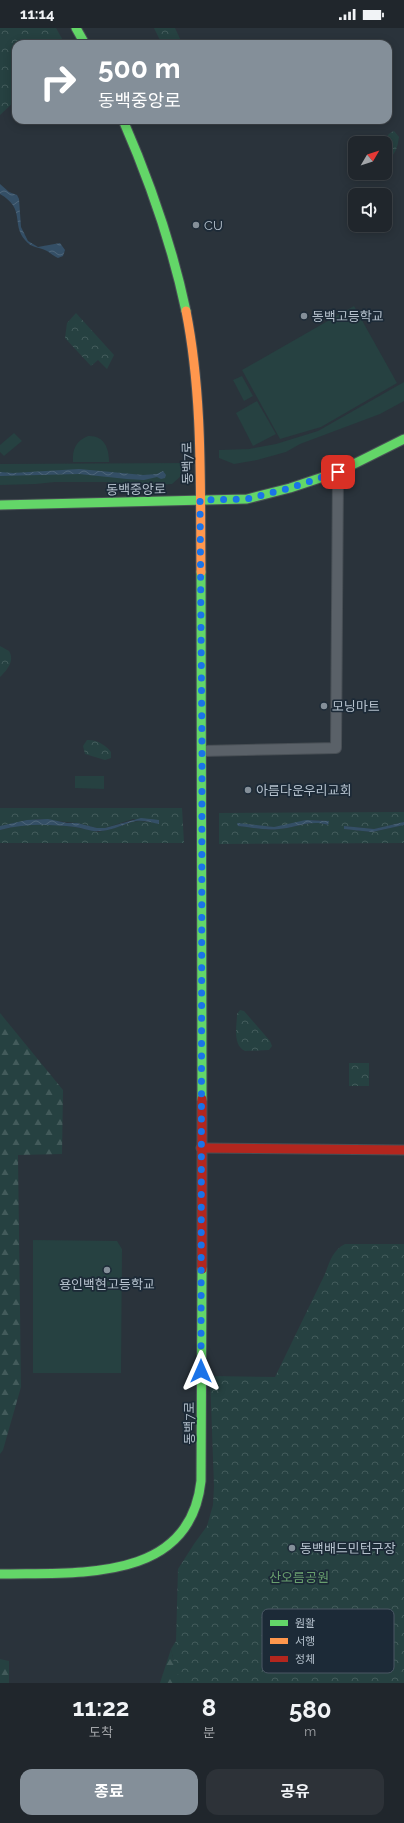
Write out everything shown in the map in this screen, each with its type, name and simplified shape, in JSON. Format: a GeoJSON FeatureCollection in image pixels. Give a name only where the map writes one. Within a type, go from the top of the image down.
{"type":"FeatureCollection","features":[{"type":"Feature","properties":{"kind":"street"},"geometry":{"type":"LineString","coordinates":[[76,28],[83,40]]}},
{"type":"Feature","properties":{"kind":"street","name":"동백7로"},"geometry":{"type":"LineString","coordinates":[[0,1574],[80,1572],[115,1568],[139,1562],[164,1550],[171,1545],[186,1526],[198,1497],[202,1464],[202,751],[200,500],[197,379],[185,302],[178,274],[149,183],[126,124]]}},
{"type":"Feature","properties":{"kind":"street","name":"동백중앙로"},"geometry":{"type":"LineString","coordinates":[[0,505],[247,499],[290,488],[338,472],[404,439]]}},
{"type":"Feature","properties":{"kind":"street"},"geometry":{"type":"LineString","coordinates":[[202,751],[336,748],[338,472]]}},
{"type":"Feature","properties":{"kind":"street"},"geometry":{"type":"LineString","coordinates":[[201,1148],[404,1150]]}},
{"type":"Feature","properties":{"kind":"green space"},"geometry":{"type":"Polygon","coordinates":[[[0,28],[56,28],[63,40],[12,40],[12,104],[0,115],[0,28]]]}},
{"type":"Feature","properties":{"kind":"green space"},"geometry":{"type":"Polygon","coordinates":[[[154,28],[175,28],[181,40],[160,40],[154,28]]]}},
{"type":"Feature","properties":{"kind":"green space"},"geometry":{"type":"Polygon","coordinates":[[[394,131],[399,137],[397,148],[392,156],[392,136],[388,136],[394,131]]]}},
{"type":"Feature","properties":{"kind":"green space"},"geometry":{"type":"Polygon","coordinates":[[[354,306],[397,383],[321,427],[280,439],[242,370],[354,306]]]}},
{"type":"Feature","properties":{"kind":"green space"},"geometry":{"type":"Polygon","coordinates":[[[76,313],[114,355],[107,369],[98,360],[91,366],[65,338],[67,323],[76,313]]]}},
{"type":"Feature","properties":{"kind":"green space"},"geometry":{"type":"Polygon","coordinates":[[[242,376],[253,396],[244,401],[233,380],[242,376]]]}},
{"type":"Feature","properties":{"kind":"green space"},"geometry":{"type":"Polygon","coordinates":[[[404,382],[404,401],[380,414],[300,444],[286,452],[257,460],[234,464],[219,458],[219,450],[249,449],[276,444],[318,431],[404,382]]]}},
{"type":"Feature","properties":{"kind":"green space"},"geometry":{"type":"Polygon","coordinates":[[[257,401],[276,434],[253,446],[236,413],[257,401]]]}},
{"type":"Feature","properties":{"kind":"green space"},"geometry":{"type":"Polygon","coordinates":[[[14,433],[22,441],[4,456],[0,452],[0,445],[14,433]]]}},
{"type":"Feature","properties":{"kind":"green space"},"geometry":{"type":"Polygon","coordinates":[[[88,436],[93,436],[102,440],[107,447],[109,462],[73,462],[74,449],[80,440],[88,436]]]}},
{"type":"Feature","properties":{"kind":"green space"},"geometry":{"type":"Polygon","coordinates":[[[182,463],[181,476],[172,484],[128,487],[107,482],[55,482],[0,485],[0,464],[182,463]]]}},
{"type":"Feature","properties":{"kind":"green space"},"geometry":{"type":"Polygon","coordinates":[[[0,646],[9,651],[11,655],[11,662],[0,677],[0,646]]]}},
{"type":"Feature","properties":{"kind":"green space"},"geometry":{"type":"Polygon","coordinates":[[[87,740],[94,740],[104,745],[111,752],[111,758],[105,760],[85,754],[83,746],[87,740]]]}},
{"type":"Feature","properties":{"kind":"green space"},"geometry":{"type":"Polygon","coordinates":[[[75,776],[104,776],[104,789],[75,788],[75,776]]]}},
{"type":"Feature","properties":{"kind":"green space"},"geometry":{"type":"Polygon","coordinates":[[[0,808],[182,808],[184,843],[0,843],[0,830],[22,825],[41,823],[75,827],[98,832],[132,822],[140,821],[159,823],[133,819],[105,828],[97,828],[77,823],[38,819],[0,826],[0,808]]]}},
{"type":"Feature","properties":{"kind":"green space"},"geometry":{"type":"Polygon","coordinates":[[[404,812],[404,822],[374,829],[344,826],[344,829],[372,832],[404,825],[404,843],[219,844],[219,813],[404,812]],[[314,820],[274,827],[244,824],[238,826],[274,829],[310,823],[322,823],[328,825],[328,821],[314,820]]]}},
{"type":"Feature","properties":{"kind":"green space"},"geometry":{"type":"Polygon","coordinates":[[[240,1010],[244,1011],[270,1041],[272,1046],[269,1050],[245,1051],[238,1044],[236,1034],[237,1014],[240,1010]]]}},
{"type":"Feature","properties":{"kind":"green space"},"geometry":{"type":"Polygon","coordinates":[[[0,1013],[63,1090],[62,1154],[18,1155],[21,1387],[3,1450],[0,1454],[0,1013]]]}},
{"type":"Feature","properties":{"kind":"green space"},"geometry":{"type":"Polygon","coordinates":[[[349,1063],[369,1063],[369,1086],[349,1086],[349,1063]]]}},
{"type":"Feature","properties":{"kind":"green space"},"geometry":{"type":"Polygon","coordinates":[[[33,1240],[117,1241],[122,1249],[121,1373],[33,1373],[33,1240]]]}},
{"type":"Feature","properties":{"kind":"green space","name":"산오름공원"},"geometry":{"type":"Polygon","coordinates":[[[345,1244],[404,1244],[404,1683],[184,1683],[177,1673],[171,1649],[176,1641],[178,1569],[207,1526],[213,1505],[214,1486],[210,1376],[275,1377],[325,1274],[332,1256],[341,1246],[345,1244]]]}},
{"type":"Feature","properties":{"kind":"green space"},"geometry":{"type":"Polygon","coordinates":[[[171,1649],[174,1663],[184,1683],[160,1683],[171,1649]]]}},
{"type":"Feature","properties":{"kind":"green space"},"geometry":{"type":"Polygon","coordinates":[[[0,1659],[9,1661],[9,1683],[0,1683],[0,1659]]]}},
{"type":"Feature","properties":{"kind":"water"},"geometry":{"type":"Polygon","coordinates":[[[0,184],[9,192],[17,195],[19,199],[21,227],[28,241],[38,247],[60,243],[65,250],[63,256],[58,258],[44,249],[30,245],[25,240],[21,234],[16,211],[13,205],[0,194],[0,184]]]}},
{"type":"Feature","properties":{"kind":"water"},"geometry":{"type":"Polygon","coordinates":[[[79,469],[143,475],[157,474],[163,471],[166,475],[165,478],[161,479],[157,477],[144,480],[79,474],[0,476],[0,472],[13,473],[79,469]]]}},
{"type":"Feature","properties":{"kind":"water"},"geometry":{"type":"Polygon","coordinates":[[[141,818],[159,820],[159,824],[138,821],[108,830],[96,831],[75,827],[47,825],[28,825],[0,830],[0,826],[27,820],[48,819],[67,823],[77,823],[97,828],[105,828],[141,818]]]}},
{"type":"Feature","properties":{"kind":"water"},"geometry":{"type":"Polygon","coordinates":[[[306,820],[329,821],[328,825],[321,823],[309,823],[274,829],[238,826],[237,823],[274,827],[306,820]]]}},
{"type":"Feature","properties":{"kind":"water"},"geometry":{"type":"Polygon","coordinates":[[[404,822],[404,825],[372,832],[344,829],[344,826],[374,829],[404,822]]]}},
{"type":"Feature","properties":{"kind":"traffic: fast"},"geometry":{"type":"LineString","coordinates":[[76,28],[83,40]]}},
{"type":"Feature","properties":{"kind":"traffic: fast"},"geometry":{"type":"LineString","coordinates":[[125,124],[142,167],[167,238],[186,311]]}},
{"type":"Feature","properties":{"kind":"traffic: fast"},"geometry":{"type":"LineString","coordinates":[[0,505],[247,499],[290,488],[338,472],[404,439]]}},
{"type":"Feature","properties":{"kind":"traffic: fast"},"geometry":{"type":"LineString","coordinates":[[201,572],[202,1099]]}},
{"type":"Feature","properties":{"kind":"traffic: fast"},"geometry":{"type":"LineString","coordinates":[[0,1574],[94,1571],[125,1565],[153,1555],[176,1539],[192,1514],[201,1481],[202,1269]]}},
{"type":"Feature","properties":{"kind":"traffic: slow"},"geometry":{"type":"LineString","coordinates":[[186,311],[195,376],[200,441],[201,572]]}},
{"type":"Feature","properties":{"kind":"traffic: jam"},"geometry":{"type":"LineString","coordinates":[[202,1099],[202,1269]]}},
{"type":"Feature","properties":{"kind":"traffic: jam"},"geometry":{"type":"LineString","coordinates":[[201,1148],[404,1150]]}},
{"type":"Feature","properties":{"kind":"place","name":"CU"},"geometry":{"type":"Point","coordinates":[196,225]}},
{"type":"Feature","properties":{"kind":"place","name":"동백고등학교"},"geometry":{"type":"Point","coordinates":[304,316]}},
{"type":"Feature","properties":{"kind":"place","name":"모닝마트"},"geometry":{"type":"Point","coordinates":[324,706]}},
{"type":"Feature","properties":{"kind":"place","name":"아름다운우리교회"},"geometry":{"type":"Point","coordinates":[248,790]}},
{"type":"Feature","properties":{"kind":"place","name":"용인백현고등학교"},"geometry":{"type":"Point","coordinates":[107,1270]}},
{"type":"Feature","properties":{"kind":"place","name":"동백배드민턴구장"},"geometry":{"type":"Point","coordinates":[292,1548]}},
{"type":"Feature","properties":{"kind":"route"},"geometry":{"type":"LineString","coordinates":[[201,1371],[202,751],[200,500],[247,499],[290,488],[338,472]]}}]}
